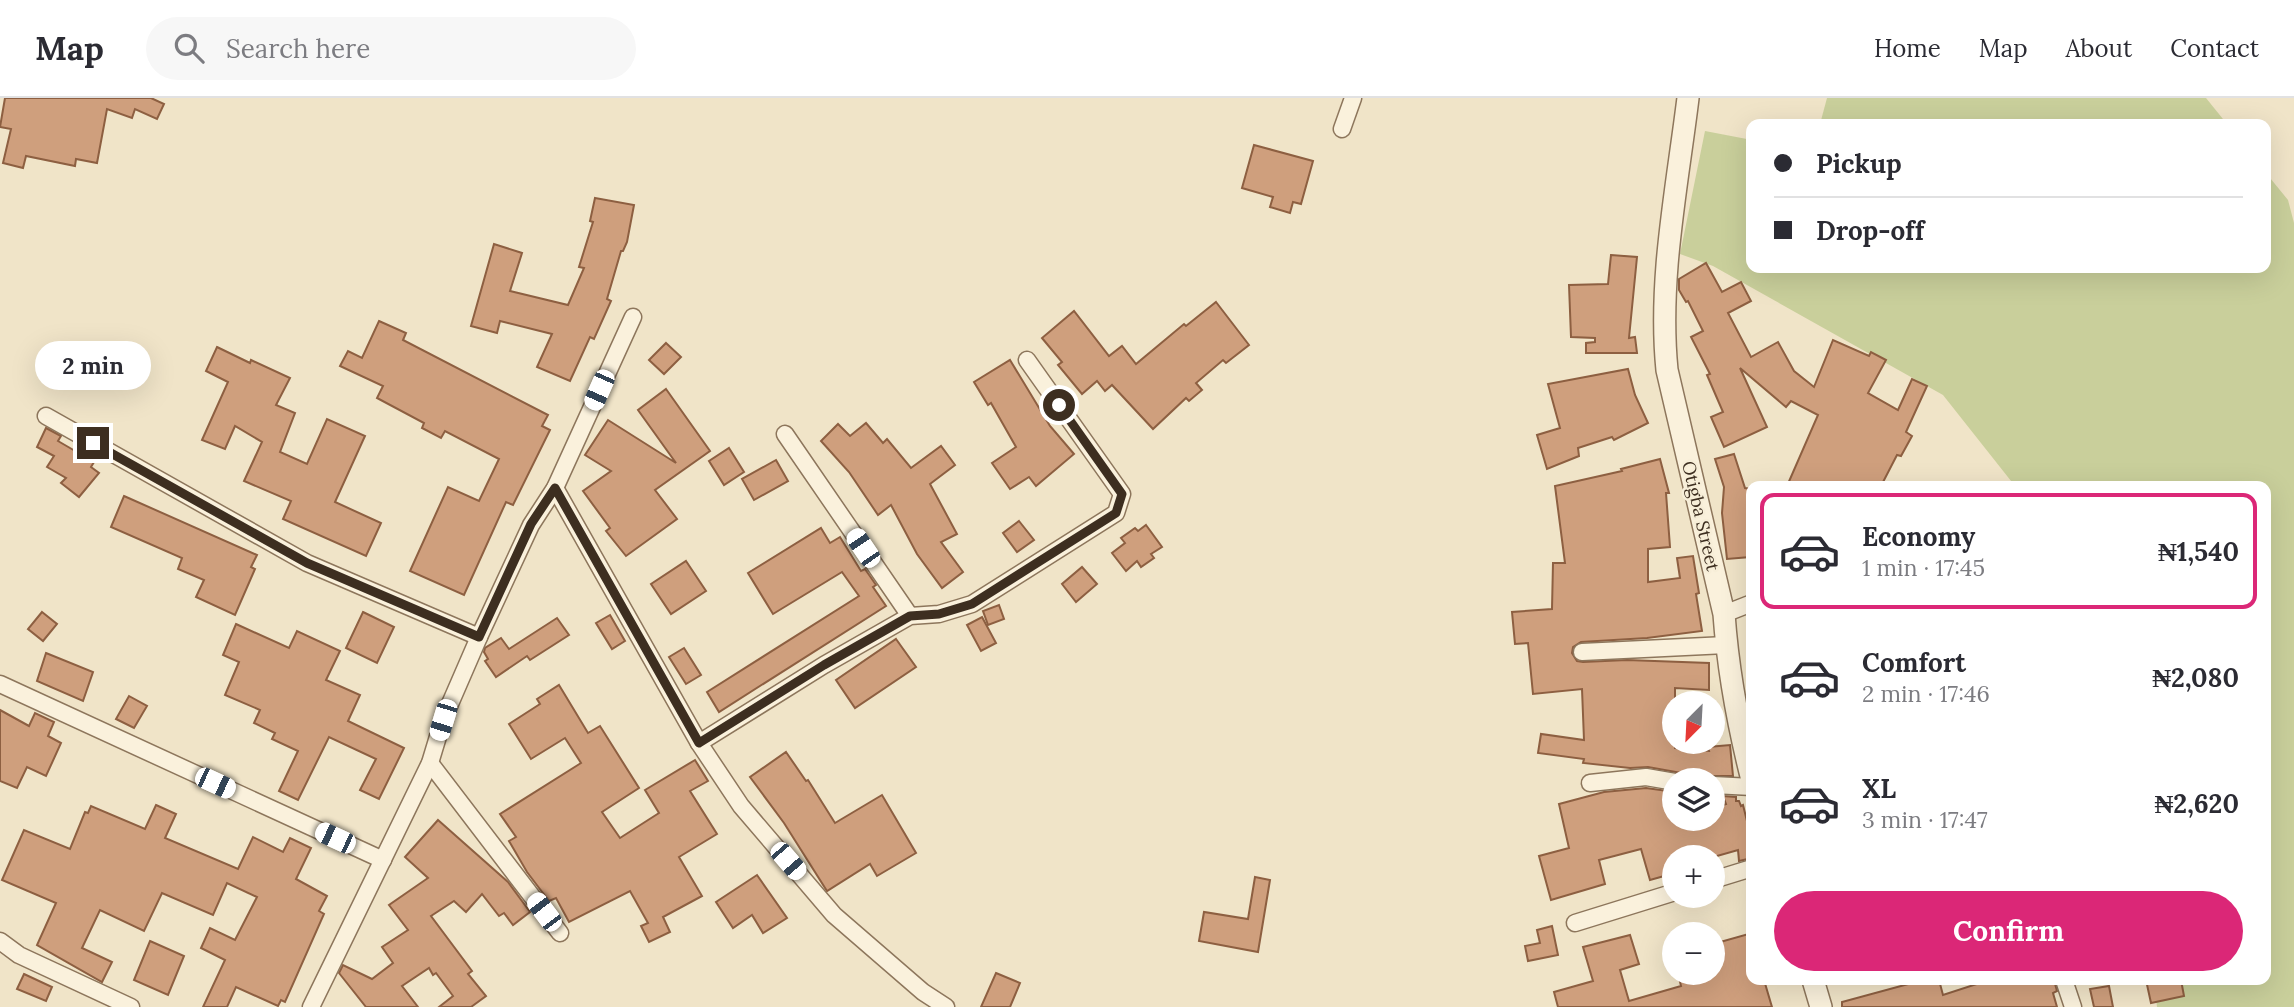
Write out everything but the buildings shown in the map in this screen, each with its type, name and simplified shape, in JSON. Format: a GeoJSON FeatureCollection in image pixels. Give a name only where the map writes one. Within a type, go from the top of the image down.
{"type":"FeatureCollection","features":[{"type":"Feature","properties":{"kind":"street"},"geometry":{"type":"LineString","coordinates":[[1342,129],[1353,98]]}},
{"type":"Feature","properties":{"kind":"street","name":"Otigba Street"},"geometry":{"type":"LineString","coordinates":[[1688,98],[1668,250],[1664,342],[1667,370],[1724,614],[1726,645],[1746,733]]}},
{"type":"Feature","properties":{"kind":"street"},"geometry":{"type":"LineString","coordinates":[[311,1007],[430,763],[443,720],[531,524],[555,488],[633,317]]}},
{"type":"Feature","properties":{"kind":"street"},"geometry":{"type":"LineString","coordinates":[[699,743],[824,665],[910,616],[939,614],[972,604],[1116,513],[1122,494],[1027,360]]}},
{"type":"Feature","properties":{"kind":"street"},"geometry":{"type":"LineString","coordinates":[[46,416],[307,563],[479,637]]}},
{"type":"Feature","properties":{"kind":"street"},"geometry":{"type":"LineString","coordinates":[[785,434],[910,616]]}},
{"type":"Feature","properties":{"kind":"street"},"geometry":{"type":"LineString","coordinates":[[555,488],[699,743],[741,806],[835,915],[923,992],[946,1007]]}},
{"type":"Feature","properties":{"kind":"street"},"geometry":{"type":"LineString","coordinates":[[1724,614],[1746,605]]}},
{"type":"Feature","properties":{"kind":"street"},"geometry":{"type":"LineString","coordinates":[[1582,652],[1726,645]]}},
{"type":"Feature","properties":{"kind":"street"},"geometry":{"type":"LineString","coordinates":[[0,684],[383,860]]}},
{"type":"Feature","properties":{"kind":"street"},"geometry":{"type":"LineString","coordinates":[[430,763],[560,933]]}},
{"type":"Feature","properties":{"kind":"street"},"geometry":{"type":"LineString","coordinates":[[1590,783],[1646,777],[1662,780]]}},
{"type":"Feature","properties":{"kind":"street"},"geometry":{"type":"LineString","coordinates":[[1725,786],[1746,787]]}},
{"type":"Feature","properties":{"kind":"street"},"geometry":{"type":"LineString","coordinates":[[1725,876],[1746,869]]}},
{"type":"Feature","properties":{"kind":"street"},"geometry":{"type":"LineString","coordinates":[[1575,923],[1662,896]]}},
{"type":"Feature","properties":{"kind":"street"},"geometry":{"type":"LineString","coordinates":[[0,941],[19,955],[131,1007]]}},
{"type":"Feature","properties":{"kind":"street"},"geometry":{"type":"LineString","coordinates":[[1814,985],[1821,1007]]}},
{"type":"Feature","properties":{"kind":"street"},"geometry":{"type":"LineString","coordinates":[[2066,985],[2073,1007]]}},
{"type":"Feature","properties":{"kind":"green space"},"geometry":{"type":"Polygon","coordinates":[[[1827,98],[2206,98],[2223,119],[1821,119],[1827,98]]]}},
{"type":"Feature","properties":{"kind":"green space"},"geometry":{"type":"Polygon","coordinates":[[[1705,131],[1746,139],[1746,273],[2271,273],[2271,179],[2288,200],[2294,223],[2294,1007],[2157,1007],[2155,985],[2271,985],[2271,481],[2011,481],[1943,395],[1713,266],[1680,254],[1705,131]]]}},
{"type":"Feature","properties":{"kind":"route"},"geometry":{"type":"LineString","coordinates":[[93,443],[307,563],[479,637],[531,524],[555,488],[699,743],[824,665],[910,616],[939,614],[972,604],[1116,513],[1122,494],[1059,405]]}}]}
